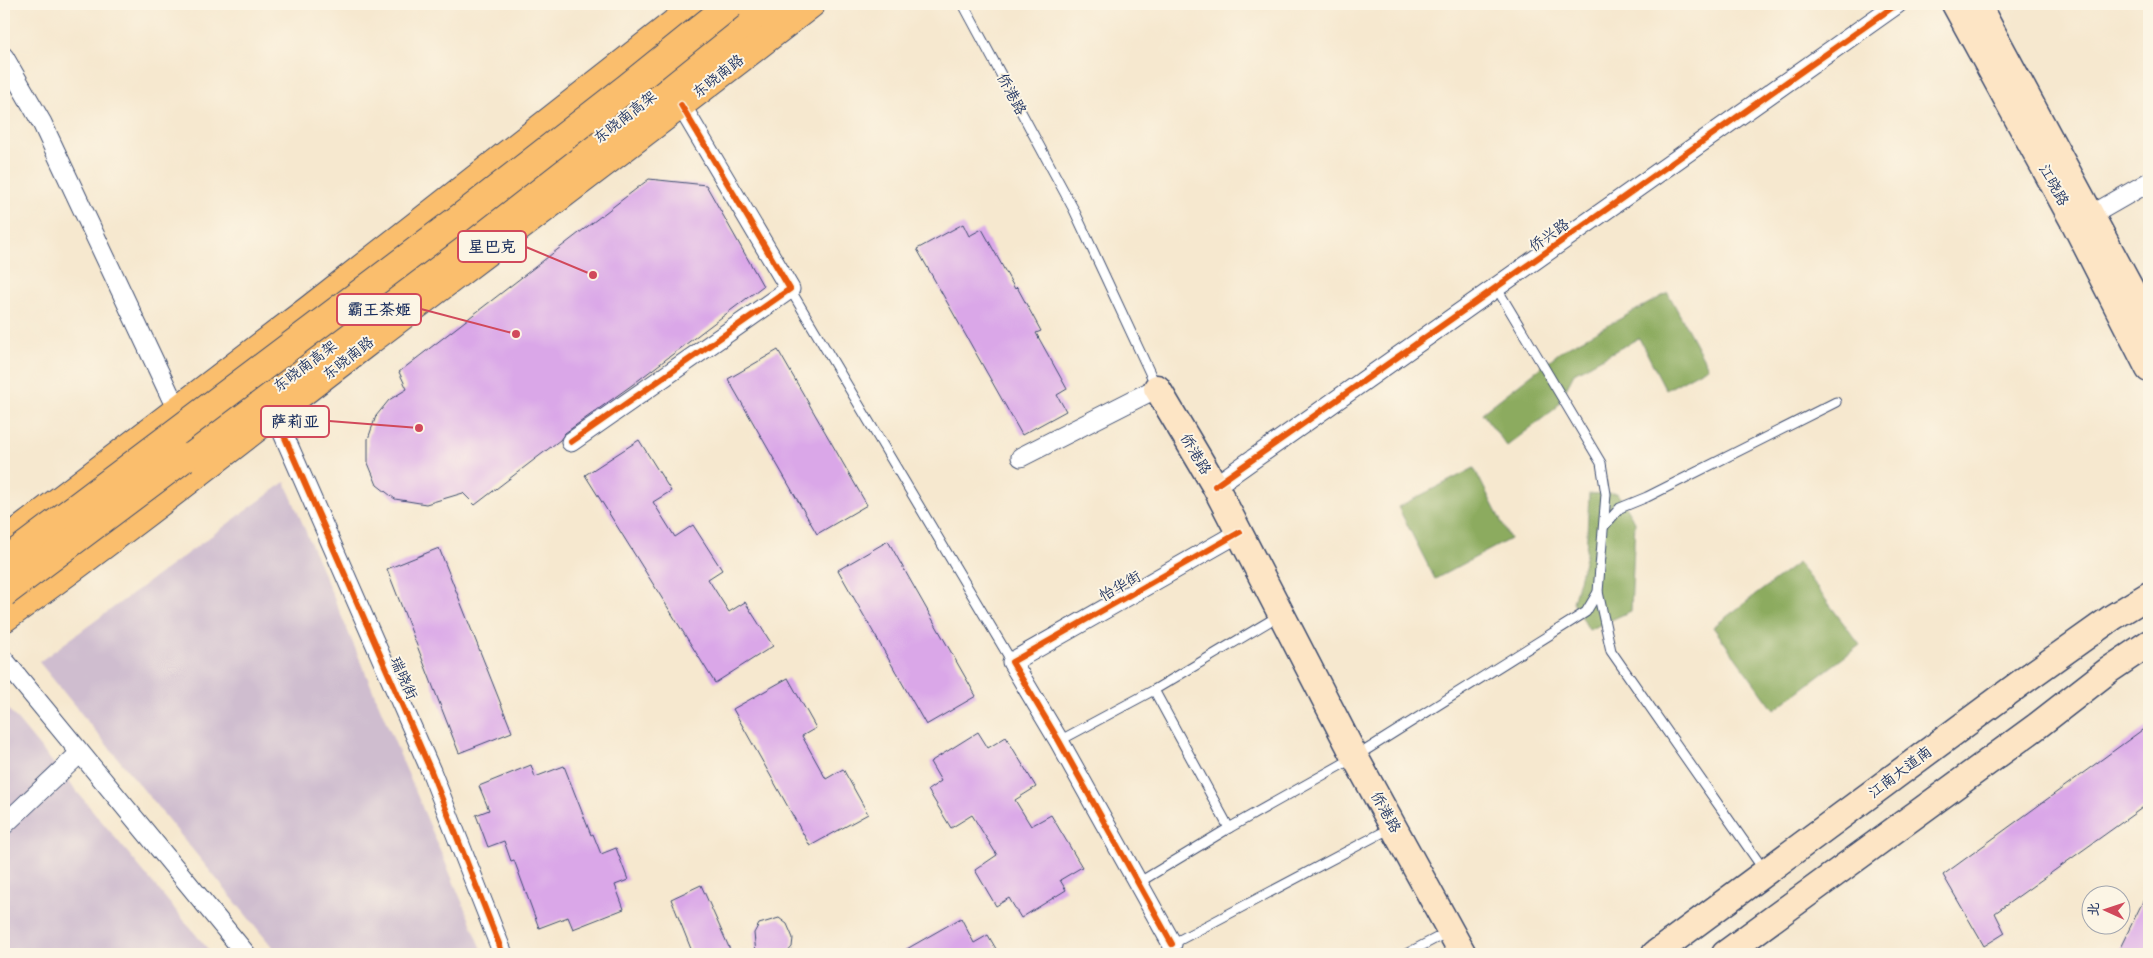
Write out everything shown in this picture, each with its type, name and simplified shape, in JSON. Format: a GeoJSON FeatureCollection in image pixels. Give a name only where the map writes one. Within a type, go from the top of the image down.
{"type":"FeatureCollection","features":[{"type":"Feature","properties":{"kind":"main road"},"geometry":{"type":"LineString","coordinates":[[4,543],[318,304],[699,4]]}},
{"type":"Feature","properties":{"kind":"main road","name":"东晓南高架"},"geometry":{"type":"LineString","coordinates":[[4,562],[479,202],[628,87],[730,4]]}},
{"type":"Feature","properties":{"kind":"main road","name":"东晓南高架"},"geometry":{"type":"LineString","coordinates":[[4,592],[80,538],[429,272],[768,4]]}},
{"type":"Feature","properties":{"kind":"main road","name":"东晓南路"},"geometry":{"type":"LineString","coordinates":[[4,618],[84,561],[811,4]]}},
{"type":"Feature","properties":{"kind":"main road"},"geometry":{"type":"LineString","coordinates":[[4,548],[113,481]]}},
{"type":"Feature","properties":{"kind":"street","name":"侨兴路"},"geometry":{"type":"LineString","coordinates":[[1215,486],[1898,4]]}},
{"type":"Feature","properties":{"kind":"street","name":"江晓路"},"geometry":{"type":"LineString","coordinates":[[1955,4],[2143,321],[2149,369]]}},
{"type":"Feature","properties":{"kind":"street","name":"江晓路"},"geometry":{"type":"LineString","coordinates":[[1977,4],[2083,219]]}},
{"type":"Feature","properties":{"kind":"street"},"geometry":{"type":"LineString","coordinates":[[4,57],[42,123],[177,410]]}},
{"type":"Feature","properties":{"kind":"street"},"geometry":{"type":"LineString","coordinates":[[570,442],[790,289],[681,105]]}},
{"type":"Feature","properties":{"kind":"street"},"geometry":{"type":"LineString","coordinates":[[2083,219],[2149,182]]}},
{"type":"Feature","properties":{"kind":"street"},"geometry":{"type":"LineString","coordinates":[[1021,457],[1157,388]]}},
{"type":"Feature","properties":{"kind":"street","name":"侨港路"},"geometry":{"type":"LineString","coordinates":[[1157,388],[1240,532],[1355,757],[1463,954]]}},
{"type":"Feature","properties":{"kind":"street","name":"瑞晓街"},"geometry":{"type":"LineString","coordinates":[[275,415],[431,771],[503,954]]}},
{"type":"Feature","properties":{"kind":"street","name":"怡华街"},"geometry":{"type":"LineString","coordinates":[[1012,662],[1240,532]]}},
{"type":"Feature","properties":{"kind":"street","name":"江南大道南"},"geometry":{"type":"LineString","coordinates":[[1655,954],[2033,673],[2113,617],[2149,595]]}},
{"type":"Feature","properties":{"kind":"street"},"geometry":{"type":"LineString","coordinates":[[1725,954],[2037,726],[2109,670],[2149,643]]}},
{"type":"Feature","properties":{"kind":"street"},"geometry":{"type":"LineString","coordinates":[[4,660],[246,954]]}},
{"type":"Feature","properties":{"kind":"street"},"geometry":{"type":"LineString","coordinates":[[1012,662],[1059,741],[1172,944]]}},
{"type":"Feature","properties":{"kind":"street"},"geometry":{"type":"LineString","coordinates":[[4,825],[80,753]]}},
{"type":"Feature","properties":{"kind":"lane","name":"侨港路"},"geometry":{"type":"LineString","coordinates":[[963,4],[1074,210],[1157,388]]}},
{"type":"Feature","properties":{"kind":"lane"},"geometry":{"type":"LineString","coordinates":[[1496,287],[1601,463],[1606,494],[1598,592],[1611,651],[1766,872]]}},
{"type":"Feature","properties":{"kind":"lane"},"geometry":{"type":"LineString","coordinates":[[790,289],[1012,662]]}},
{"type":"Feature","properties":{"kind":"lane"},"geometry":{"type":"LineString","coordinates":[[1604,527],[1620,508],[1647,497],[1836,402]]}},
{"type":"Feature","properties":{"kind":"lane"},"geometry":{"type":"LineString","coordinates":[[1138,883],[1229,828],[1355,757],[1586,612],[1598,592]]}},
{"type":"Feature","properties":{"kind":"lane"},"geometry":{"type":"LineString","coordinates":[[1059,741],[1154,690],[1282,614]]}},
{"type":"Feature","properties":{"kind":"lane"},"geometry":{"type":"LineString","coordinates":[[1154,690],[1229,828]]}},
{"type":"Feature","properties":{"kind":"lane"},"geometry":{"type":"LineString","coordinates":[[1172,944],[1394,827]]}},
{"type":"Feature","properties":{"kind":"lane"},"geometry":{"type":"LineString","coordinates":[[1406,954],[1450,930]]}},
{"type":"Feature","properties":{"kind":"shaded area"},"geometry":{"type":"Polygon","coordinates":[[[285,482],[484,954],[278,954],[39,662],[285,482]]]}},
{"type":"Feature","properties":{"kind":"shaded area"},"geometry":{"type":"Polygon","coordinates":[[[4,704],[212,954],[4,954],[4,704]]]}},
{"type":"Feature","properties":{"kind":"green space"},"geometry":{"type":"Polygon","coordinates":[[[1668,293],[1708,367],[1666,390],[1639,338],[1574,373],[1556,408],[1507,446],[1482,413],[1564,349],[1668,293]]]}},
{"type":"Feature","properties":{"kind":"green space"},"geometry":{"type":"Polygon","coordinates":[[[1474,468],[1510,539],[1435,579],[1398,507],[1474,468]]]}},
{"type":"Feature","properties":{"kind":"green space"},"geometry":{"type":"Polygon","coordinates":[[[1617,493],[1635,522],[1631,611],[1589,630],[1573,602],[1586,554],[1589,494],[1617,493]]]}},
{"type":"Feature","properties":{"kind":"green space"},"geometry":{"type":"Polygon","coordinates":[[[1798,563],[1860,645],[1774,710],[1713,627],[1798,563]]]}},
{"type":"Feature","properties":{"kind":"building"},"geometry":{"type":"Polygon","coordinates":[[[649,179],[706,185],[763,286],[565,433],[560,440],[475,505],[463,493],[426,504],[395,499],[377,485],[368,463],[368,439],[376,416],[389,400],[407,389],[399,372],[649,179]]]}},
{"type":"Feature","properties":{"kind":"building"},"geometry":{"type":"Polygon","coordinates":[[[963,224],[969,236],[982,229],[1041,331],[1036,333],[1067,389],[1057,395],[1066,411],[1022,435],[917,249],[963,224]]]}},
{"type":"Feature","properties":{"kind":"building"},"geometry":{"type":"Polygon","coordinates":[[[778,350],[867,505],[817,534],[728,379],[778,350]]]}},
{"type":"Feature","properties":{"kind":"building"},"geometry":{"type":"Polygon","coordinates":[[[639,440],[671,491],[653,502],[675,537],[693,525],[722,570],[708,579],[729,612],[745,602],[773,646],[715,683],[585,475],[639,440]]]}},
{"type":"Feature","properties":{"kind":"building"},"geometry":{"type":"Polygon","coordinates":[[[888,541],[976,696],[926,725],[838,570],[888,541]]]}},
{"type":"Feature","properties":{"kind":"building"},"geometry":{"type":"Polygon","coordinates":[[[439,548],[512,732],[459,753],[387,569],[439,548]]]}},
{"type":"Feature","properties":{"kind":"building"},"geometry":{"type":"Polygon","coordinates":[[[788,678],[816,728],[802,736],[826,779],[843,769],[868,814],[810,846],[733,709],[788,678]]]}},
{"type":"Feature","properties":{"kind":"building"},"geometry":{"type":"Polygon","coordinates":[[[2149,725],[2149,803],[1995,913],[2005,933],[1984,946],[1943,875],[2149,725]]]}},
{"type":"Feature","properties":{"kind":"building"},"geometry":{"type":"Polygon","coordinates":[[[978,732],[988,748],[1006,737],[1036,787],[1015,800],[1031,826],[1051,815],[1082,867],[1060,880],[1066,890],[1021,918],[1009,898],[996,906],[975,870],[997,855],[972,815],[951,828],[928,790],[941,781],[930,762],[978,732]]]}},
{"type":"Feature","properties":{"kind":"building"},"geometry":{"type":"Polygon","coordinates":[[[531,765],[535,777],[564,766],[591,835],[593,834],[601,854],[616,848],[628,880],[615,885],[624,909],[573,929],[568,917],[539,928],[514,860],[511,861],[504,841],[488,847],[476,815],[489,810],[479,786],[531,765]]]}},
{"type":"Feature","properties":{"kind":"building"},"geometry":{"type":"Polygon","coordinates":[[[701,885],[732,954],[693,954],[671,899],[701,885]]]}},
{"type":"Feature","properties":{"kind":"building"},"geometry":{"type":"Polygon","coordinates":[[[2149,889],[2149,954],[2117,954],[2126,936],[2130,936],[2130,928],[2149,889]]]}},
{"type":"Feature","properties":{"kind":"building"},"geometry":{"type":"Polygon","coordinates":[[[779,918],[787,924],[793,938],[792,947],[786,954],[756,954],[754,933],[759,924],[779,918]]]}},
{"type":"Feature","properties":{"kind":"building"},"geometry":{"type":"Polygon","coordinates":[[[961,918],[974,943],[988,935],[999,954],[898,954],[961,918]]]}},
{"type":"Feature","properties":{"kind":"cycle path"},"geometry":{"type":"LineString","coordinates":[[1215,486],[1897,4]]}},
{"type":"Feature","properties":{"kind":"cycle path"},"geometry":{"type":"LineString","coordinates":[[571,442],[790,289],[681,105]]}},
{"type":"Feature","properties":{"kind":"cycle path"},"geometry":{"type":"LineString","coordinates":[[275,415],[431,771],[503,954]]}},
{"type":"Feature","properties":{"kind":"cycle path"},"geometry":{"type":"LineString","coordinates":[[1172,944],[1059,741],[1012,662],[1240,532]]}},
{"type":"Feature","properties":{"kind":"place","name":"星巴克"},"geometry":{"type":"Point","coordinates":[593,275]}},
{"type":"Feature","properties":{"kind":"place","name":"霸王茶姬"},"geometry":{"type":"Point","coordinates":[516,334]}},
{"type":"Feature","properties":{"kind":"place","name":"萨莉亚"},"geometry":{"type":"Point","coordinates":[419,428]}}]}
